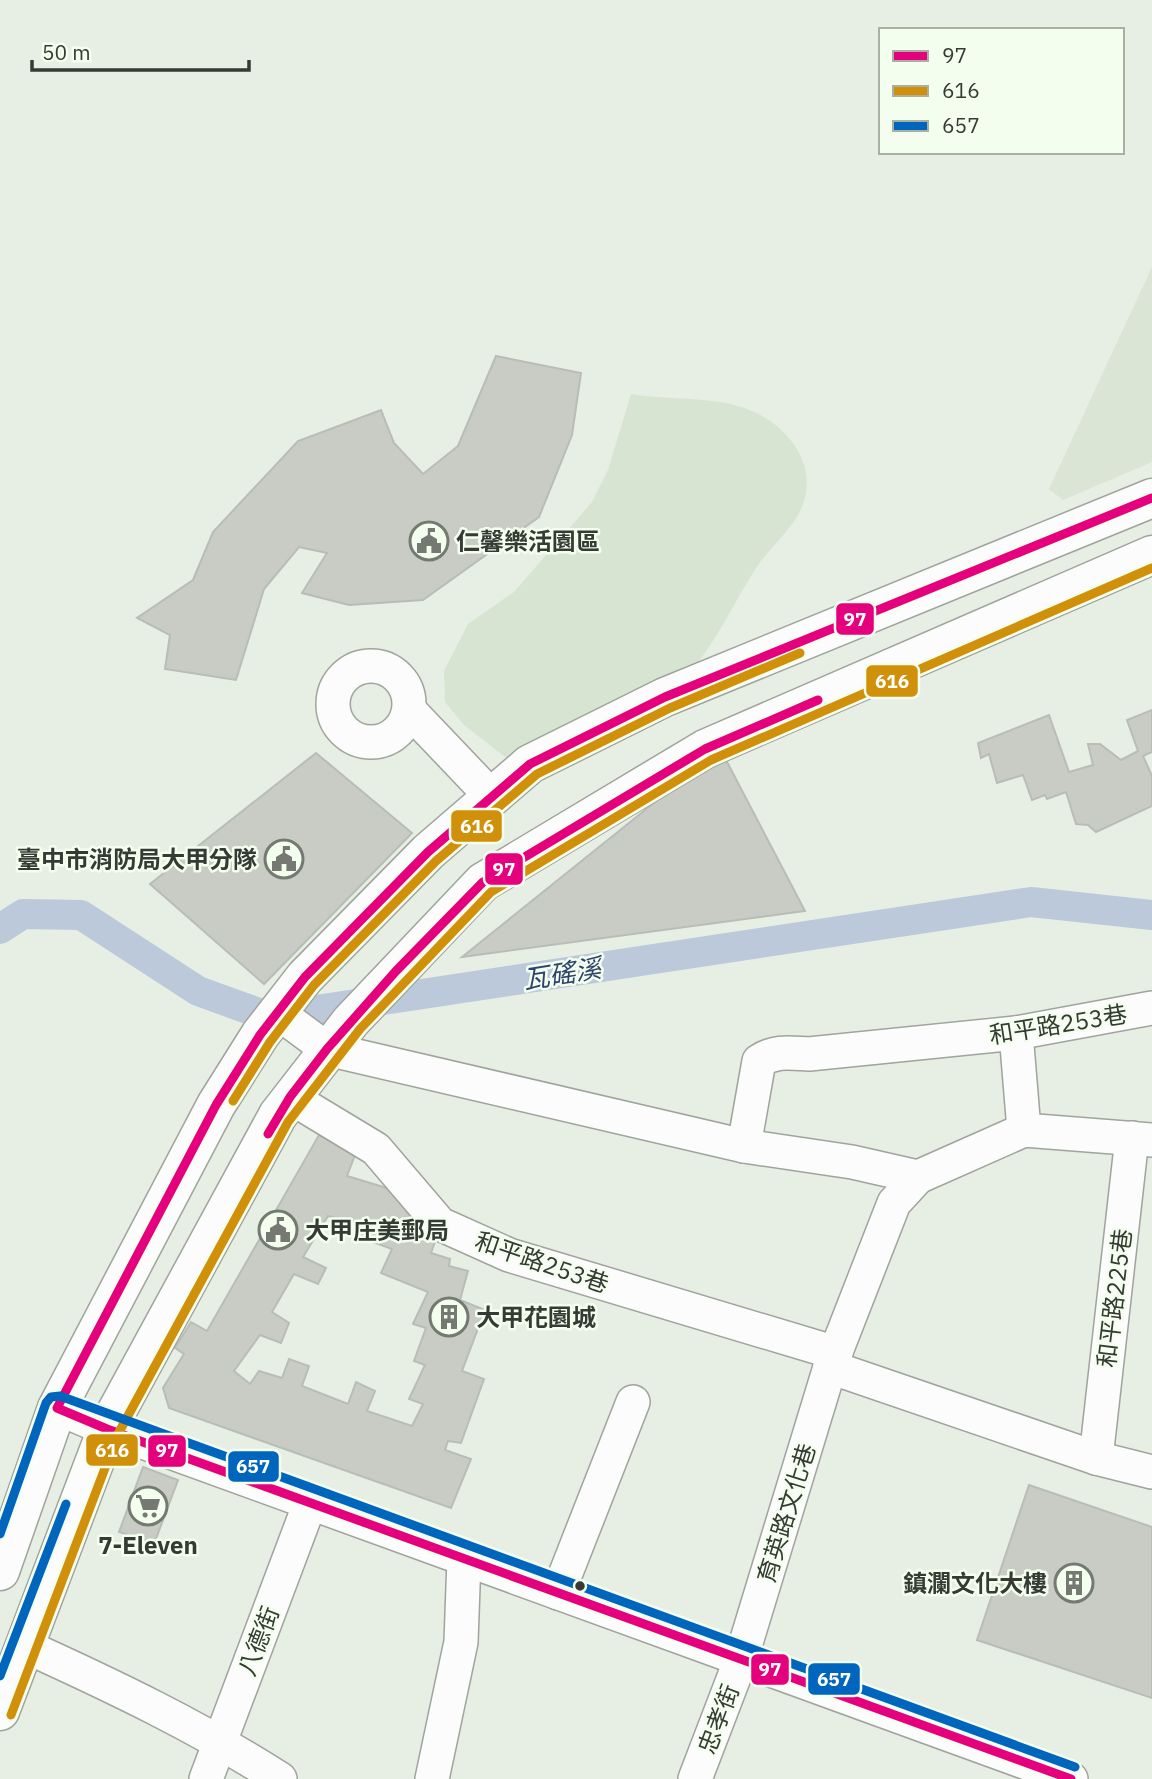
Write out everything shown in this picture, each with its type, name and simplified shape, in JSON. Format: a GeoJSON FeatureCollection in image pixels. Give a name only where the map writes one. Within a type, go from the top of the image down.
{"type":"FeatureCollection","features":[{"type":"Feature","properties":{"kind":"main road"},"geometry":{"type":"LineString","coordinates":[[0,1571],[57,1408],[216,1105],[269,1024],[305,976],[428,852],[530,764],[665,697],[1152,498]]}},
{"type":"Feature","properties":{"kind":"main road"},"geometry":{"type":"LineString","coordinates":[[0,1711],[107,1429],[290,1097],[339,1035],[396,971],[483,882],[705,748],[1152,555]]}},
{"type":"Feature","properties":{"kind":"street"},"geometry":{"type":"LineString","coordinates":[[410,711],[492,797]]}},
{"type":"Feature","properties":{"kind":"street","name":"和平路253巷"},"geometry":{"type":"LineString","coordinates":[[744,1146],[759,1061],[769,1055],[780,1052],[809,1054],[1016,1033],[1152,1008]]}},
{"type":"Feature","properties":{"kind":"street"},"geometry":{"type":"LineString","coordinates":[[269,1024],[339,1035],[744,1146],[852,1162],[918,1177]]}},
{"type":"Feature","properties":{"kind":"street"},"geometry":{"type":"LineString","coordinates":[[1016,1033],[1024,1130]]}},
{"type":"Feature","properties":{"kind":"street","name":"和平路253巷"},"geometry":{"type":"LineString","coordinates":[[290,1097],[376,1149],[440,1224],[509,1255],[833,1360]]}},
{"type":"Feature","properties":{"kind":"street"},"geometry":{"type":"LineString","coordinates":[[1142,1139],[1024,1130],[918,1177],[894,1203],[833,1360],[1096,1458],[1152,1472]]}},
{"type":"Feature","properties":{"kind":"street","name":"和平路225巷"},"geometry":{"type":"LineString","coordinates":[[1096,1458],[1142,1139]]}},
{"type":"Feature","properties":{"kind":"street","name":"育英路文化巷"},"geometry":{"type":"LineString","coordinates":[[741,1659],[833,1360]]}},
{"type":"Feature","properties":{"kind":"street"},"geometry":{"type":"LineString","coordinates":[[558,1593],[633,1402]]}},
{"type":"Feature","properties":{"kind":"street"},"geometry":{"type":"LineString","coordinates":[[57,1408],[107,1429],[1071,1779]]}},
{"type":"Feature","properties":{"kind":"street","name":"八德街"},"geometry":{"type":"LineString","coordinates":[[206,1779],[310,1503]]}},
{"type":"Feature","properties":{"kind":"street"},"geometry":{"type":"LineString","coordinates":[[432,1779],[461,1642],[464,1559]]}},
{"type":"Feature","properties":{"kind":"street"},"geometry":{"type":"LineString","coordinates":[[25,1646],[121,1690],[220,1741],[280,1779]]}},
{"type":"Feature","properties":{"kind":"street","name":"忠孝街"},"geometry":{"type":"LineString","coordinates":[[695,1779],[741,1659]]}},
{"type":"Feature","properties":{"kind":"shaded area"},"geometry":{"type":"Polygon","coordinates":[[[1152,267],[1152,462],[1063,500],[1049,489],[1152,267]]]}},
{"type":"Feature","properties":{"kind":"shaded area"},"geometry":{"type":"Polygon","coordinates":[[[631,394],[708,400],[738,406],[766,418],[789,438],[804,464],[806,494],[801,509],[792,525],[756,568],[694,668],[522,759],[505,757],[464,725],[445,702],[444,671],[468,624],[514,592],[592,502],[608,470],[631,394]]]}},
{"type":"Feature","properties":{"kind":"building","name":"仁馨樂活園區"},"geometry":{"type":"Polygon","coordinates":[[[496,356],[581,373],[572,435],[539,517],[423,600],[349,605],[302,593],[327,553],[299,547],[264,589],[236,680],[165,669],[170,635],[137,618],[193,580],[213,532],[298,441],[381,410],[394,443],[423,474],[458,446],[496,356]]]}},
{"type":"Feature","properties":{"kind":"building"},"geometry":{"type":"Polygon","coordinates":[[[1152,710],[1152,752],[1143,756],[1152,776],[1152,806],[1096,832],[1088,825],[1076,824],[1066,792],[1047,799],[1045,795],[1032,800],[1023,775],[997,783],[989,754],[981,758],[978,743],[1049,715],[1069,772],[1093,765],[1088,744],[1100,744],[1121,760],[1138,751],[1127,720],[1152,710]]]}},
{"type":"Feature","properties":{"kind":"building","name":"臺中市消防局大甲分隊"},"geometry":{"type":"Polygon","coordinates":[[[316,753],[412,833],[264,984],[150,884],[316,753]]]}},
{"type":"Feature","properties":{"kind":"building"},"geometry":{"type":"Polygon","coordinates":[[[726,760],[805,911],[462,957],[675,786],[726,760]]]}},
{"type":"Feature","properties":{"kind":"building","name":"大甲花園城"},"geometry":{"type":"Polygon","coordinates":[[[319,1135],[355,1155],[347,1176],[390,1189],[413,1214],[406,1233],[435,1242],[431,1253],[450,1259],[449,1266],[468,1271],[460,1300],[485,1310],[462,1371],[484,1379],[461,1443],[448,1441],[445,1450],[471,1459],[451,1508],[169,1408],[163,1388],[184,1354],[175,1348],[191,1322],[207,1331],[319,1135]],[[328,1216],[303,1257],[326,1268],[318,1284],[294,1274],[272,1312],[289,1323],[281,1343],[260,1335],[234,1371],[250,1384],[259,1371],[282,1378],[289,1359],[309,1366],[302,1386],[348,1404],[356,1382],[375,1391],[367,1411],[412,1426],[423,1404],[409,1399],[425,1365],[414,1361],[426,1328],[413,1324],[428,1292],[381,1273],[392,1249],[357,1236],[360,1224],[328,1216]]]}},
{"type":"Feature","properties":{"kind":"building","name":"7-Eleven"},"geometry":{"type":"Polygon","coordinates":[[[143,1467],[178,1480],[154,1544],[119,1532],[143,1467]]]}},
{"type":"Feature","properties":{"kind":"building","name":"鎮瀾文化大樓"},"geometry":{"type":"Polygon","coordinates":[[[1029,1485],[1152,1527],[1152,1698],[977,1640],[1029,1485]]]}},
{"type":"Feature","properties":{"kind":"waterway","name":"瓦磘溪"},"geometry":{"type":"LineString","coordinates":[[0,929],[23,914],[81,915],[198,991],[270,1017],[1031,902],[1152,915]]}},
{"type":"Feature","properties":{"kind":"transit line","name":"97"},"geometry":{"type":"LineString","coordinates":[[1071,1779],[107,1429],[57,1408],[216,1105],[260,1035],[305,977],[428,852],[530,764],[665,697],[1152,498]]}},
{"type":"Feature","properties":{"kind":"transit line","name":"616"},"geometry":{"type":"LineString","coordinates":[[11,1715],[118,1434],[288,1122],[360,1029],[491,892],[711,760],[1152,568]]}},
{"type":"Feature","properties":{"kind":"transit line","name":"616"},"geometry":{"type":"LineString","coordinates":[[233,1101],[270,1042],[314,985],[436,861],[537,774],[670,708],[800,653]]}},
{"type":"Feature","properties":{"kind":"transit line","name":"97"},"geometry":{"type":"LineString","coordinates":[[268,1134],[290,1097],[327,1049],[396,971],[483,882],[705,749],[818,700]]}},
{"type":"Feature","properties":{"kind":"transit line","name":"657"},"geometry":{"type":"LineString","coordinates":[[0,1534],[46,1403],[51,1397],[60,1396],[1075,1767]]}},
{"type":"Feature","properties":{"kind":"transit line","name":"657"},"geometry":{"type":"LineString","coordinates":[[0,1676],[66,1504]]}},
{"type":"Feature","properties":{"kind":"place","name":"仁馨樂活園區"},"geometry":{"type":"Point","coordinates":[429,541]}},
{"type":"Feature","properties":{"kind":"place","name":"臺中市消防局大甲分隊"},"geometry":{"type":"Point","coordinates":[284,859]}},
{"type":"Feature","properties":{"kind":"place","name":"大甲庄美郵局"},"geometry":{"type":"Point","coordinates":[278,1230]}},
{"type":"Feature","properties":{"kind":"place","name":"大甲花園城"},"geometry":{"type":"Point","coordinates":[449,1317]}},
{"type":"Feature","properties":{"kind":"place","name":"7-Eleven"},"geometry":{"type":"Point","coordinates":[148,1506]}},
{"type":"Feature","properties":{"kind":"place","name":"鎮瀾文化大樓"},"geometry":{"type":"Point","coordinates":[1074,1583]}}]}
